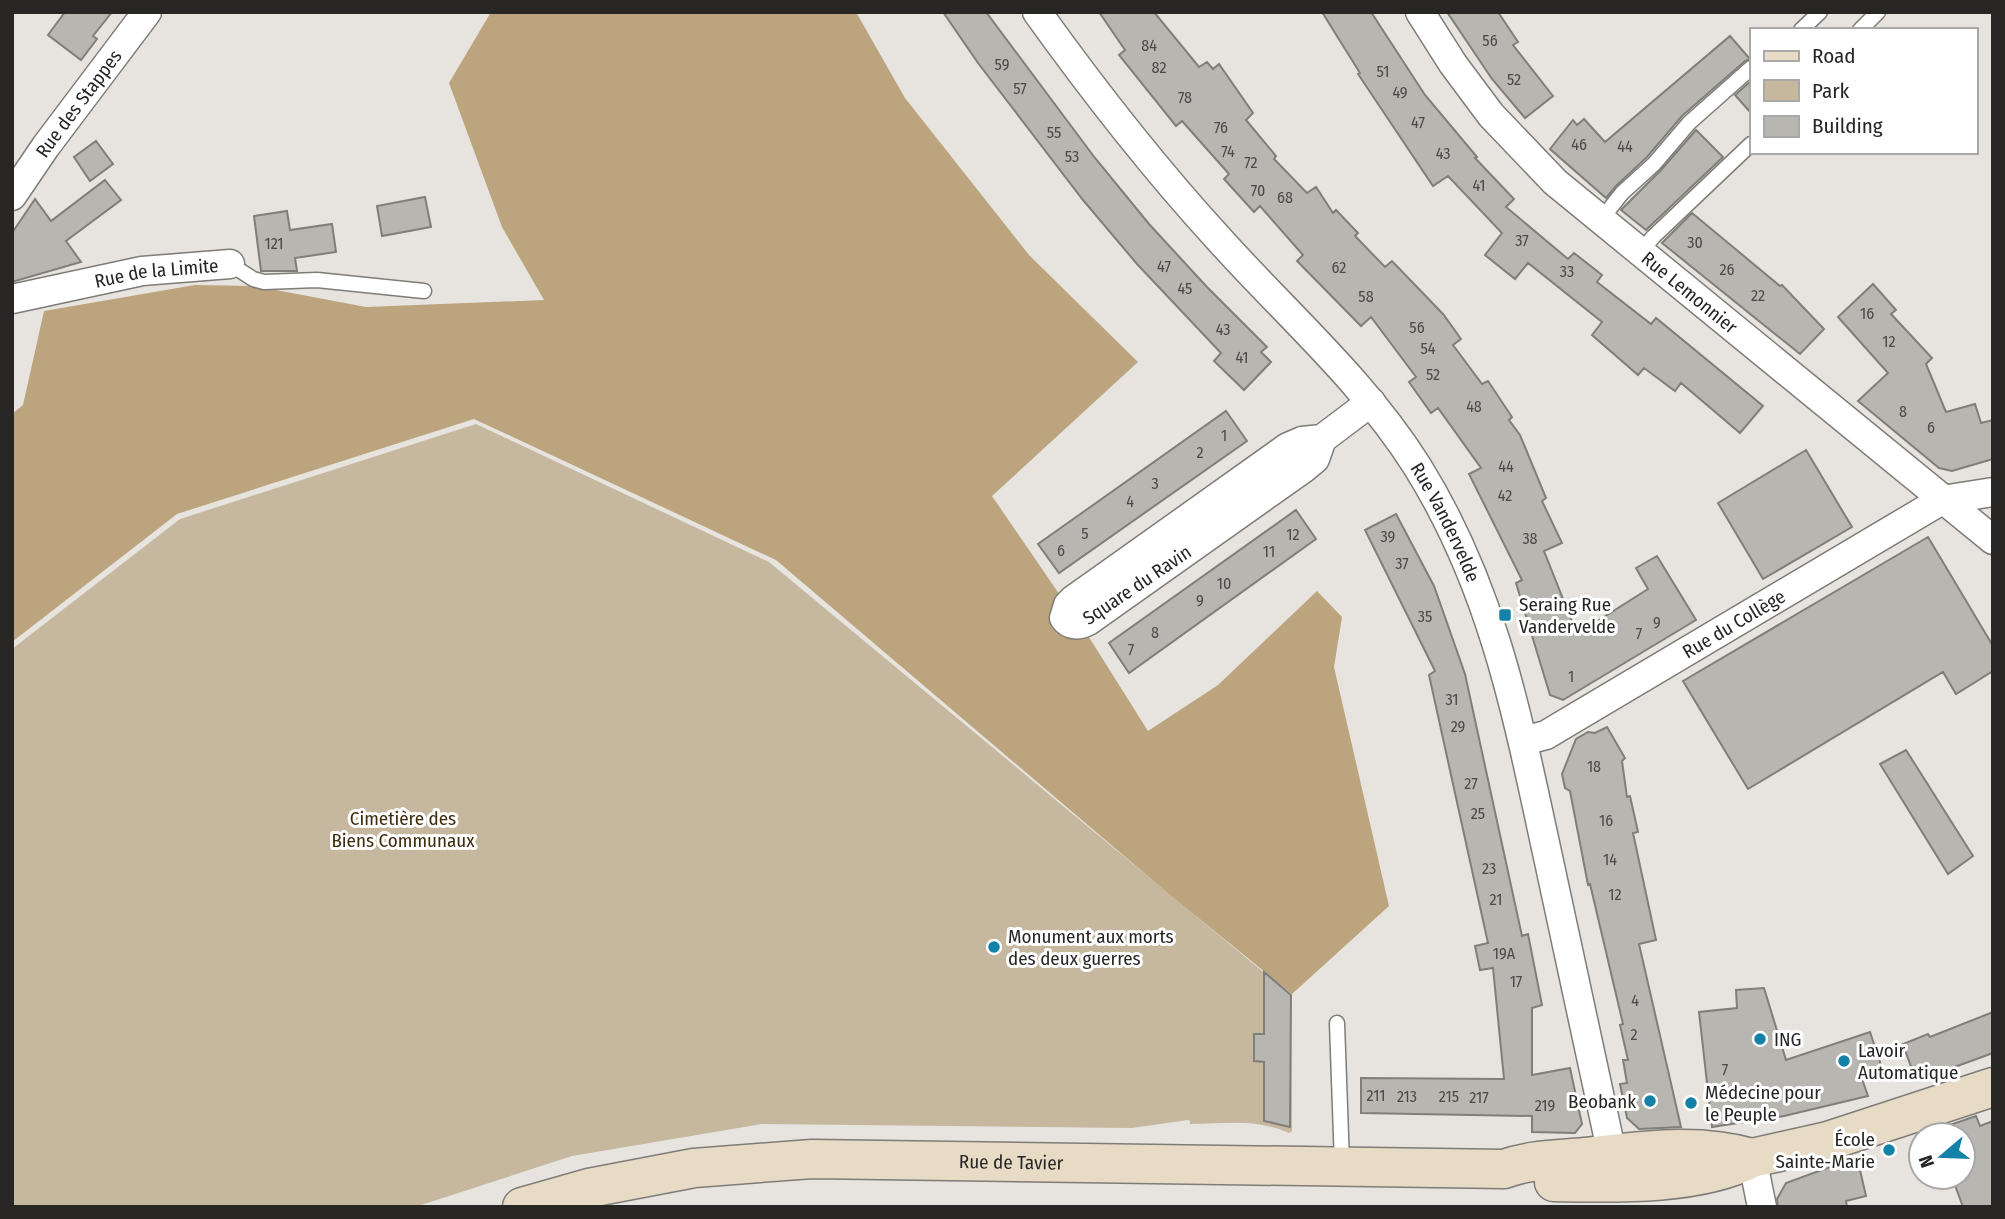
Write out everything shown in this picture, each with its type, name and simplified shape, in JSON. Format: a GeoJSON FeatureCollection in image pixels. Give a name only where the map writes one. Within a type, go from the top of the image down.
{"type":"FeatureCollection","features":[{"type":"Feature","properties":{"kind":"street","name":"Rue des Stappes"},"geometry":{"type":"LineString","coordinates":[[12,196],[46,146],[147,12]]}},
{"type":"Feature","properties":{"kind":"street","name":"Rue Vandervelde"},"geometry":{"type":"LineString","coordinates":[[1037,12],[1183,200],[1311,334],[1371,402],[1419,470],[1467,561],[1494,631],[1522,741],[1618,1181]]}},
{"type":"Feature","properties":{"kind":"street","name":"Rue Lemonnier"},"geometry":{"type":"LineString","coordinates":[[1420,12],[1491,115],[1555,182],[1993,540]]}},
{"type":"Feature","properties":{"kind":"street","name":"Rue de la Limite"},"geometry":{"type":"LineString","coordinates":[[12,299],[142,271],[230,264]]}},
{"type":"Feature","properties":{"kind":"street","name":"Square du Ravin"},"geometry":{"type":"LineString","coordinates":[[1322,439],[1302,440],[1288,447],[1073,600],[1064,618],[1074,625],[1088,621],[1304,468],[1315,458],[1322,439],[1371,402]]}},
{"type":"Feature","properties":{"kind":"street"},"geometry":{"type":"LineString","coordinates":[[1942,500],[1993,494]]}},
{"type":"Feature","properties":{"kind":"street"},"geometry":{"type":"LineString","coordinates":[[1993,494],[1985,514],[1993,540]]}},
{"type":"Feature","properties":{"kind":"street","name":"Rue du Collège"},"geometry":{"type":"LineString","coordinates":[[1522,741],[1561,726],[1942,500]]}},
{"type":"Feature","properties":{"kind":"street"},"geometry":{"type":"LineString","coordinates":[[1618,1181],[1694,1177],[1731,1168],[1752,1158],[1860,1131],[1993,1087]]}},
{"type":"Feature","properties":{"kind":"street"},"geometry":{"type":"LineString","coordinates":[[1618,1181],[1669,1149],[1713,1149],[1752,1158]]}},
{"type":"Feature","properties":{"kind":"street"},"geometry":{"type":"LineString","coordinates":[[1752,1158],[1762,1207]]}},
{"type":"Feature","properties":{"kind":"street","name":"Rue de Tavier"},"geometry":{"type":"LineString","coordinates":[[522,1207],[589,1188],[644,1177],[694,1168],[777,1160],[870,1159],[1504,1169],[1531,1160],[1618,1181]]}},
{"type":"Feature","properties":{"kind":"street","name":"Rue de Tavier"},"geometry":{"type":"LineString","coordinates":[[1504,1169],[1526,1181],[1618,1181]]}},
{"type":"Feature","properties":{"kind":"lane"},"geometry":{"type":"LineString","coordinates":[[1803,28],[1820,12]]}},
{"type":"Feature","properties":{"kind":"lane"},"geometry":{"type":"LineString","coordinates":[[1862,28],[1878,12]]}},
{"type":"Feature","properties":{"kind":"lane"},"geometry":{"type":"LineString","coordinates":[[1600,221],[1622,193],[1654,164],[1689,123],[1750,69]]}},
{"type":"Feature","properties":{"kind":"lane"},"geometry":{"type":"LineString","coordinates":[[1640,253],[1653,237],[1750,145]]}},
{"type":"Feature","properties":{"kind":"lane","name":"Rue de la Limite"},"geometry":{"type":"LineString","coordinates":[[230,264],[253,279],[264,282],[317,281],[424,291]]}},
{"type":"Feature","properties":{"kind":"lane"},"geometry":{"type":"LineString","coordinates":[[1337,1023],[1342,1166]]}},
{"type":"Feature","properties":{"kind":"green space","name":"Cimetière des Biens Communaux"},"geometry":{"type":"Polygon","coordinates":[[[476,424],[769,562],[1291,995],[1292,1131],[1289,1133],[1252,1124],[1190,1124],[1188,1120],[1132,1128],[762,1124],[572,1156],[415,1207],[12,1207],[12,649],[180,519],[476,424]]]}},
{"type":"Feature","properties":{"kind":"shaded area"},"geometry":{"type":"Polygon","coordinates":[[[491,12],[856,12],[905,98],[1029,255],[1138,362],[992,496],[1092,642],[1148,731],[1218,685],[1317,591],[1342,617],[1334,667],[1389,906],[1292,994],[1170,895],[776,560],[474,419],[177,514],[12,642],[12,414],[23,405],[44,311],[195,285],[255,286],[366,307],[544,300],[502,227],[449,83],[491,12]]]}},
{"type":"Feature","properties":{"kind":"building"},"geometry":{"type":"Polygon","coordinates":[[[65,12],[112,12],[93,36],[97,39],[81,60],[48,35],[65,12]]]}},
{"type":"Feature","properties":{"kind":"building"},"geometry":{"type":"Polygon","coordinates":[[[943,12],[986,12],[1095,158],[1149,224],[1267,347],[1261,352],[1271,362],[1244,390],[1214,361],[1221,353],[1137,264],[1083,200],[978,63],[943,12]]]}},
{"type":"Feature","properties":{"kind":"building"},"geometry":{"type":"Polygon","coordinates":[[[1099,12],[1154,12],[1199,67],[1207,62],[1213,69],[1219,64],[1253,113],[1246,120],[1276,156],[1274,159],[1307,193],[1316,187],[1333,213],[1336,210],[1358,233],[1355,236],[1385,267],[1392,261],[1443,314],[1461,339],[1453,345],[1482,384],[1488,381],[1512,417],[1509,420],[1520,435],[1546,498],[1542,501],[1562,543],[1544,551],[1577,634],[1648,589],[1636,568],[1657,556],[1696,620],[1563,700],[1550,695],[1516,583],[1522,580],[1469,474],[1481,468],[1438,408],[1431,413],[1409,382],[1416,377],[1371,317],[1361,326],[1297,261],[1303,255],[1260,206],[1254,212],[1224,179],[1229,174],[1182,121],[1176,126],[1119,55],[1125,50],[1099,12]]]}},
{"type":"Feature","properties":{"kind":"building"},"geometry":{"type":"Polygon","coordinates":[[[1322,12],[1371,12],[1425,95],[1477,157],[1475,158],[1514,199],[1506,207],[1568,259],[1574,253],[1602,275],[1597,282],[1651,324],[1656,318],[1763,406],[1740,433],[1681,383],[1675,391],[1644,368],[1638,375],[1592,335],[1602,322],[1528,263],[1515,279],[1485,255],[1502,233],[1448,176],[1433,186],[1358,74],[1360,73],[1322,12]]]}},
{"type":"Feature","properties":{"kind":"building"},"geometry":{"type":"Polygon","coordinates":[[[1447,12],[1498,12],[1518,42],[1513,45],[1553,96],[1525,118],[1492,79],[1447,12]]]}},
{"type":"Feature","properties":{"kind":"building"},"geometry":{"type":"Polygon","coordinates":[[[1730,36],[1750,59],[1682,116],[1647,157],[1606,198],[1550,149],[1573,120],[1577,125],[1584,119],[1605,142],[1730,36]]]}},
{"type":"Feature","properties":{"kind":"building"},"geometry":{"type":"Polygon","coordinates":[[[1750,82],[1750,112],[1735,95],[1750,82]]]}},
{"type":"Feature","properties":{"kind":"building"},"geometry":{"type":"Polygon","coordinates":[[[1696,130],[1723,157],[1646,230],[1621,210],[1696,130]]]}},
{"type":"Feature","properties":{"kind":"building"},"geometry":{"type":"Polygon","coordinates":[[[96,141],[113,164],[90,181],[74,157],[96,141]]]}},
{"type":"Feature","properties":{"kind":"building"},"geometry":{"type":"Polygon","coordinates":[[[105,180],[121,200],[66,241],[81,262],[12,282],[12,233],[35,199],[51,221],[105,180]]]}},
{"type":"Feature","properties":{"kind":"building"},"geometry":{"type":"Polygon","coordinates":[[[425,197],[431,227],[382,236],[377,206],[425,197]]]}},
{"type":"Feature","properties":{"kind":"building"},"geometry":{"type":"Polygon","coordinates":[[[287,211],[290,230],[332,224],[336,252],[295,258],[297,271],[261,271],[254,216],[287,211]]]}},
{"type":"Feature","properties":{"kind":"building"},"geometry":{"type":"Polygon","coordinates":[[[1692,213],[1782,285],[1824,329],[1800,354],[1662,243],[1692,213]]]}},
{"type":"Feature","properties":{"kind":"building"},"geometry":{"type":"Polygon","coordinates":[[[1873,284],[1896,310],[1891,314],[1932,358],[1926,364],[1946,412],[1975,404],[1981,423],[1993,420],[1993,459],[1952,471],[1939,468],[1858,401],[1888,373],[1838,317],[1873,284]]]}},
{"type":"Feature","properties":{"kind":"building"},"geometry":{"type":"Polygon","coordinates":[[[1226,411],[1247,441],[1059,573],[1038,544],[1226,411]]]}},
{"type":"Feature","properties":{"kind":"building"},"geometry":{"type":"Polygon","coordinates":[[[1806,450],[1852,527],[1763,579],[1718,503],[1806,450]]]}},
{"type":"Feature","properties":{"kind":"building"},"geometry":{"type":"Polygon","coordinates":[[[1296,510],[1316,539],[1129,673],[1109,643],[1296,510]]]}},
{"type":"Feature","properties":{"kind":"building"},"geometry":{"type":"Polygon","coordinates":[[[1396,514],[1434,586],[1465,674],[1522,936],[1528,934],[1542,1005],[1532,1008],[1532,1075],[1570,1068],[1582,1124],[1575,1133],[1532,1132],[1532,1116],[1361,1113],[1361,1078],[1504,1079],[1493,968],[1480,970],[1475,946],[1488,943],[1429,675],[1435,671],[1365,530],[1396,514]]]}},
{"type":"Feature","properties":{"kind":"building"},"geometry":{"type":"Polygon","coordinates":[[[1928,537],[1993,646],[1993,671],[1956,694],[1943,672],[1748,789],[1683,681],[1928,537]]]}},
{"type":"Feature","properties":{"kind":"building"},"geometry":{"type":"Polygon","coordinates":[[[1607,727],[1625,758],[1622,761],[1627,797],[1630,796],[1638,832],[1633,833],[1656,940],[1639,944],[1681,1127],[1639,1129],[1627,1118],[1620,1084],[1627,1083],[1623,1060],[1628,1060],[1620,1025],[1623,1024],[1590,884],[1588,885],[1570,791],[1565,788],[1562,774],[1576,739],[1588,732],[1595,733],[1607,727]]]}},
{"type":"Feature","properties":{"kind":"building"},"geometry":{"type":"Polygon","coordinates":[[[1906,750],[1973,856],[1948,874],[1880,764],[1906,750]]]}},
{"type":"Feature","properties":{"kind":"building"},"geometry":{"type":"Polygon","coordinates":[[[1264,972],[1291,995],[1290,1127],[1264,1121],[1264,1062],[1254,1061],[1254,1034],[1264,1034],[1264,972]]]}},
{"type":"Feature","properties":{"kind":"building"},"geometry":{"type":"Polygon","coordinates":[[[1764,988],[1786,1060],[1870,1032],[1882,1068],[1861,1076],[1868,1096],[1784,1116],[1712,1127],[1699,1012],[1737,1008],[1736,990],[1764,988]]]}},
{"type":"Feature","properties":{"kind":"building"},"geometry":{"type":"Polygon","coordinates":[[[1993,1012],[1993,1053],[1916,1081],[1903,1044],[1928,1034],[1930,1037],[1993,1012]]]}},
{"type":"Feature","properties":{"kind":"building"},"geometry":{"type":"Polygon","coordinates":[[[1976,1116],[1980,1126],[1993,1121],[1993,1207],[1963,1207],[1957,1191],[1977,1191],[1977,1121],[1961,1121],[1976,1116]]]}},
{"type":"Feature","properties":{"kind":"building"},"geometry":{"type":"Polygon","coordinates":[[[1857,1157],[1866,1196],[1846,1201],[1847,1207],[1778,1207],[1777,1199],[1786,1183],[1857,1157]]]}},
{"type":"Feature","properties":{"kind":"place","name":"Seraing Rue Vandervelde"},"geometry":{"type":"Point","coordinates":[1505,615]}},
{"type":"Feature","properties":{"kind":"place","name":"Monument aux morts des deux guerres"},"geometry":{"type":"Point","coordinates":[994,947]}},
{"type":"Feature","properties":{"kind":"place","name":"ING"},"geometry":{"type":"Point","coordinates":[1760,1039]}},
{"type":"Feature","properties":{"kind":"place","name":"Lavoir Automatique"},"geometry":{"type":"Point","coordinates":[1844,1061]}},
{"type":"Feature","properties":{"kind":"place","name":"Beobank"},"geometry":{"type":"Point","coordinates":[1650,1101]}},
{"type":"Feature","properties":{"kind":"place","name":"Médecine pour le Peuple"},"geometry":{"type":"Point","coordinates":[1691,1103]}},
{"type":"Feature","properties":{"kind":"place","name":"École Sainte-Marie"},"geometry":{"type":"Point","coordinates":[1889,1150]}}]}
